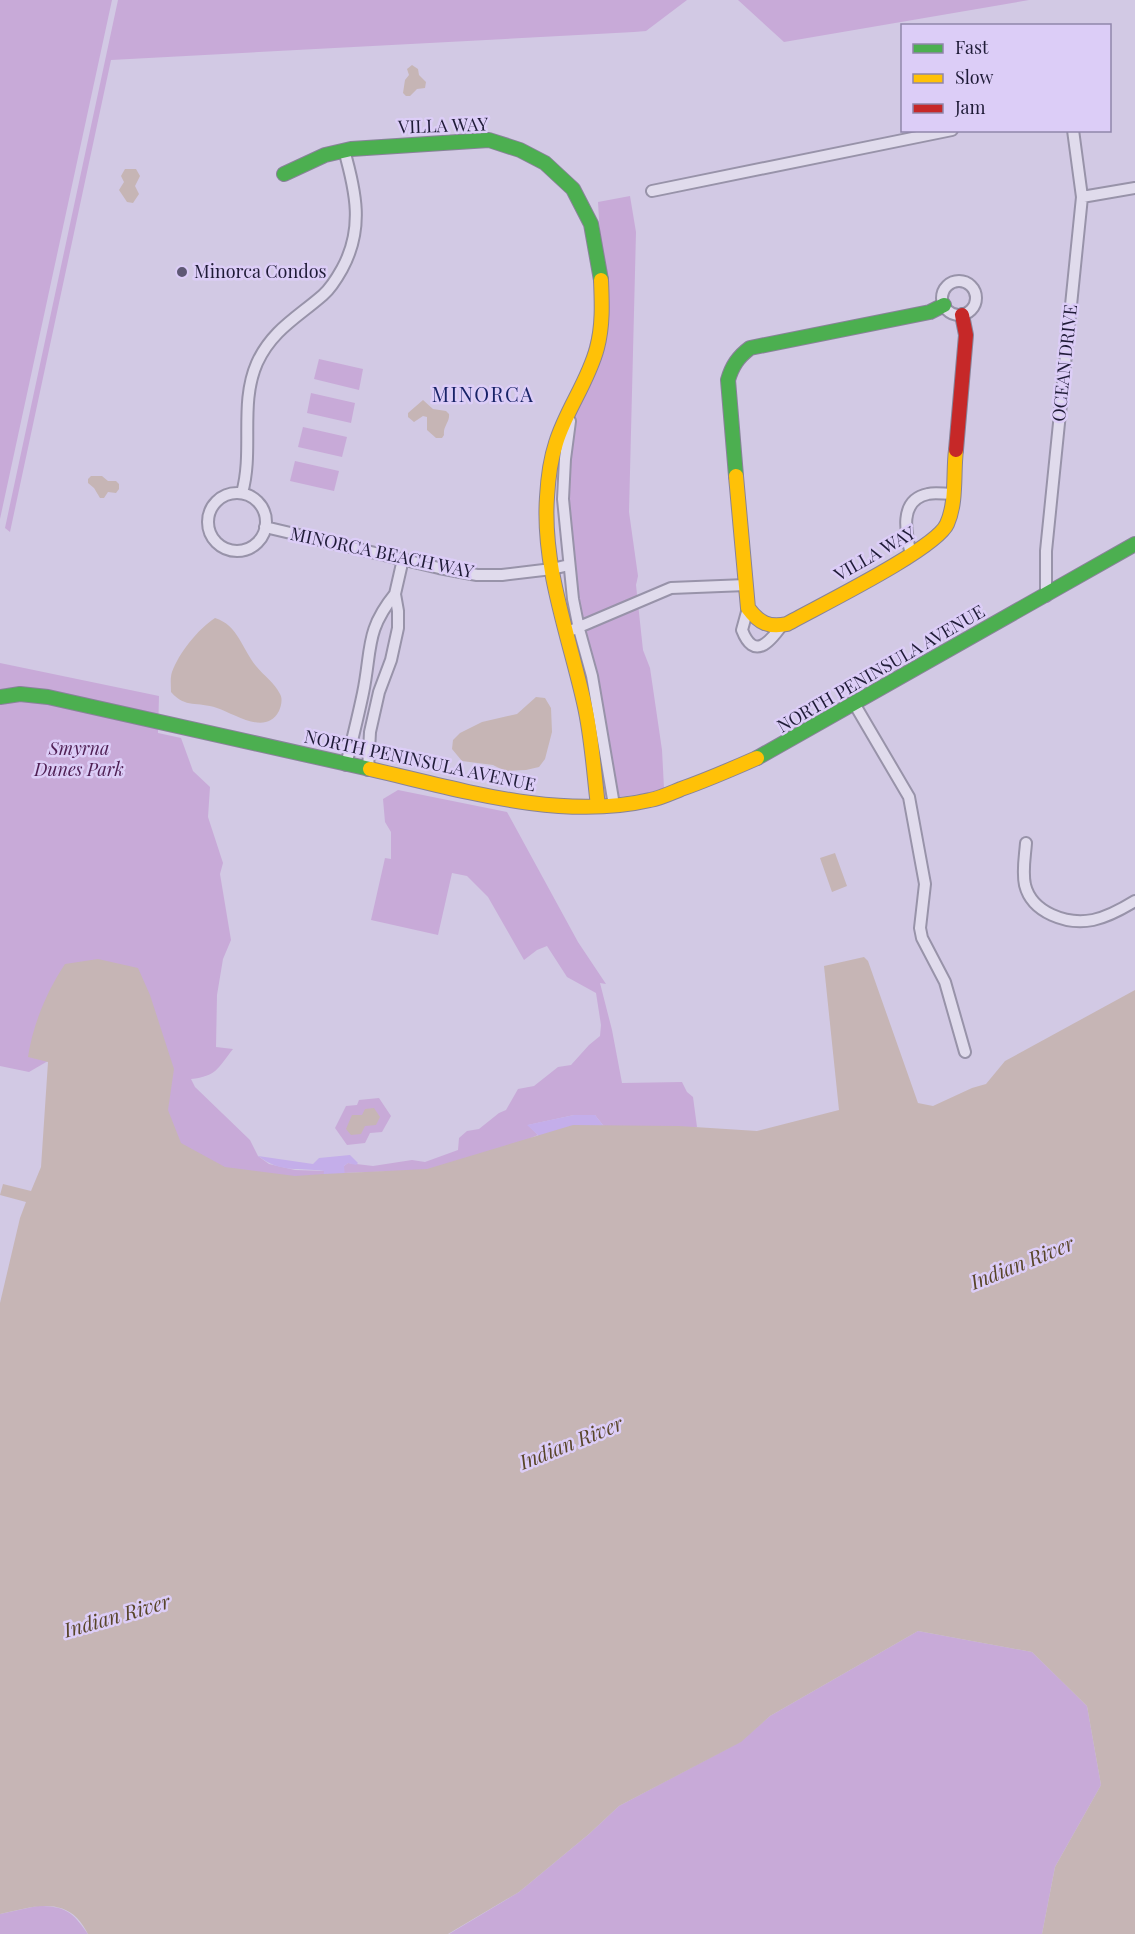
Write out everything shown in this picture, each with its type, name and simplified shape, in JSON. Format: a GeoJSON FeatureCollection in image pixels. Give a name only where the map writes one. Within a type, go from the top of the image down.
{"type":"FeatureCollection","features":[{"type":"Feature","properties":{"kind":"street"},"geometry":{"type":"LineString","coordinates":[[652,191],[942,132]]}},
{"type":"Feature","properties":{"kind":"street","name":"OCEAN DRIVE"},"geometry":{"type":"LineString","coordinates":[[1046,596],[1046,551],[1082,197],[1073,132]]}},
{"type":"Feature","properties":{"kind":"street","name":"VILLA WAY"},"geometry":{"type":"LineString","coordinates":[[284,174],[325,154],[344,150],[460,140],[489,140],[520,150],[546,163],[573,189],[591,224],[602,272],[602,321],[597,348],[570,415],[556,442],[550,468],[547,521],[552,569],[572,630],[592,676],[614,806]]}},
{"type":"Feature","properties":{"kind":"street"},"geometry":{"type":"LineString","coordinates":[[242,493],[247,473],[247,399],[258,362],[270,342],[290,320],[325,294],[339,275],[355,239],[354,184],[344,150]]}},
{"type":"Feature","properties":{"kind":"street"},"geometry":{"type":"LineString","coordinates":[[1082,197],[1135,189]]}},
{"type":"Feature","properties":{"kind":"street"},"geometry":{"type":"LineString","coordinates":[[956,281],[966,282],[973,288],[976,299],[972,309],[962,315],[953,314],[944,305],[942,295],[947,286],[956,281]]}},
{"type":"Feature","properties":{"kind":"street"},"geometry":{"type":"LineString","coordinates":[[782,626],[771,642],[764,645],[754,645],[749,642],[742,630],[748,608],[728,380],[730,369],[741,354],[750,348],[930,312],[944,305]]}},
{"type":"Feature","properties":{"kind":"street","name":"VILLA WAY"},"geometry":{"type":"LineString","coordinates":[[782,626],[933,542],[948,522],[966,335],[962,315]]}},
{"type":"Feature","properties":{"kind":"street","name":"VILLA WAY"},"geometry":{"type":"LineString","coordinates":[[570,415],[563,499],[570,565],[572,630],[586,709],[598,806]]}},
{"type":"Feature","properties":{"kind":"street","name":"MINORCA BEACH WAY"},"geometry":{"type":"LineString","coordinates":[[242,493],[258,502],[263,509],[265,527],[256,544],[248,549],[228,550],[213,538],[209,530],[210,510],[223,496],[242,493]]}},
{"type":"Feature","properties":{"kind":"street"},"geometry":{"type":"LineString","coordinates":[[911,555],[906,534],[906,514],[909,507],[927,494],[952,494]]}},
{"type":"Feature","properties":{"kind":"street","name":"MINORCA BEACH WAY"},"geometry":{"type":"LineString","coordinates":[[265,527],[477,575],[502,575],[570,565]]}},
{"type":"Feature","properties":{"kind":"street","name":"NORTH PENINSULA AVENUE"},"geometry":{"type":"LineString","coordinates":[[0,697],[20,694],[48,697],[510,801],[565,806],[614,806],[651,800],[717,776],[769,753],[1135,544]]}},
{"type":"Feature","properties":{"kind":"street"},"geometry":{"type":"LineString","coordinates":[[368,770],[370,732],[398,628],[395,594],[403,559]]}},
{"type":"Feature","properties":{"kind":"street"},"geometry":{"type":"LineString","coordinates":[[572,630],[671,588],[746,585]]}},
{"type":"Feature","properties":{"kind":"street"},"geometry":{"type":"LineString","coordinates":[[346,765],[364,690],[372,631],[382,610],[395,594]]}},
{"type":"Feature","properties":{"kind":"street"},"geometry":{"type":"LineString","coordinates":[[748,608],[756,620],[764,625],[782,626]]}},
{"type":"Feature","properties":{"kind":"street"},"geometry":{"type":"LineString","coordinates":[[855,705],[909,797],[925,884],[920,928],[922,938],[945,982],[965,1052]]}},
{"type":"Feature","properties":{"kind":"street"},"geometry":{"type":"LineString","coordinates":[[1026,843],[1023,866],[1025,886],[1032,900],[1044,911],[1065,920],[1092,920],[1122,909],[1135,901]]}},
{"type":"Feature","properties":{"kind":"green space"},"geometry":{"type":"Polygon","coordinates":[[[0,0],[112,0],[0,519],[0,0]]]}},
{"type":"Feature","properties":{"kind":"green space"},"geometry":{"type":"Polygon","coordinates":[[[118,0],[687,0],[646,31],[111,60],[10,532],[5,528],[118,0]]]}},
{"type":"Feature","properties":{"kind":"green space"},"geometry":{"type":"Polygon","coordinates":[[[738,0],[1029,0],[784,42],[738,0]]]}},
{"type":"Feature","properties":{"kind":"green space"},"geometry":{"type":"Polygon","coordinates":[[[630,196],[636,232],[629,512],[638,576],[636,585],[643,650],[650,668],[662,750],[664,788],[648,793],[596,800],[570,638],[559,510],[575,405],[603,288],[598,202],[630,196]]]}},
{"type":"Feature","properties":{"kind":"green space"},"geometry":{"type":"Polygon","coordinates":[[[319,359],[363,369],[359,390],[314,379],[319,359]]]}},
{"type":"Feature","properties":{"kind":"green space"},"geometry":{"type":"Polygon","coordinates":[[[311,393],[355,403],[351,423],[307,413],[311,393]]]}},
{"type":"Feature","properties":{"kind":"green space"},"geometry":{"type":"Polygon","coordinates":[[[303,427],[347,437],[342,457],[298,447],[303,427]]]}},
{"type":"Feature","properties":{"kind":"green space"},"geometry":{"type":"Polygon","coordinates":[[[295,461],[339,471],[334,491],[290,481],[295,461]]]}},
{"type":"Feature","properties":{"kind":"green space","name":"Smyrna Dunes Park"},"geometry":{"type":"Polygon","coordinates":[[[0,663],[159,696],[158,733],[181,738],[193,771],[210,787],[208,817],[223,863],[220,874],[231,940],[223,959],[217,995],[216,1047],[233,1049],[216,1070],[206,1076],[191,1079],[195,1087],[250,1140],[258,1156],[269,1164],[295,1170],[325,1171],[323,1180],[222,1170],[184,1154],[166,1133],[163,1086],[44,1060],[48,1061],[29,1072],[0,1066],[0,663]]]}},
{"type":"Feature","properties":{"kind":"green space"},"geometry":{"type":"Polygon","coordinates":[[[398,790],[507,812],[578,942],[606,984],[600,983],[622,1083],[682,1082],[687,1092],[693,1097],[697,1127],[606,1129],[595,1115],[574,1115],[528,1125],[538,1135],[456,1169],[343,1173],[344,1166],[348,1163],[373,1166],[412,1160],[425,1162],[458,1150],[459,1138],[467,1131],[479,1129],[506,1110],[518,1089],[534,1086],[558,1067],[571,1065],[600,1036],[601,1025],[596,993],[567,977],[547,946],[524,960],[488,897],[467,876],[452,873],[438,935],[371,920],[385,858],[391,859],[391,832],[385,822],[383,799],[398,790]]]}},
{"type":"Feature","properties":{"kind":"green space"},"geometry":{"type":"Polygon","coordinates":[[[379,1098],[391,1116],[382,1132],[370,1133],[365,1143],[347,1145],[335,1128],[346,1106],[357,1105],[359,1100],[379,1098]]]}},
{"type":"Feature","properties":{"kind":"green space"},"geometry":{"type":"Polygon","coordinates":[[[918,1631],[1032,1652],[1087,1706],[1101,1785],[1055,1867],[1042,1934],[449,1934],[519,1892],[619,1806],[740,1742],[770,1716],[918,1631]]]}},
{"type":"Feature","properties":{"kind":"green space"},"geometry":{"type":"Polygon","coordinates":[[[37,1906],[55,1907],[67,1911],[88,1934],[0,1934],[0,1914],[37,1906]]]}},
{"type":"Feature","properties":{"kind":"sand"},"geometry":{"type":"Polygon","coordinates":[[[574,1115],[595,1115],[606,1129],[533,1145],[538,1135],[527,1125],[574,1115]]]}},
{"type":"Feature","properties":{"kind":"sand"},"geometry":{"type":"Polygon","coordinates":[[[350,1155],[358,1163],[356,1165],[348,1163],[344,1166],[345,1177],[323,1180],[324,1171],[283,1168],[258,1156],[313,1164],[319,1158],[350,1155]]]}},
{"type":"Feature","properties":{"kind":"water"},"geometry":{"type":"Polygon","coordinates":[[[412,65],[418,69],[419,75],[426,82],[425,88],[417,89],[410,96],[406,96],[403,93],[405,80],[409,75],[407,69],[412,65]]]}},
{"type":"Feature","properties":{"kind":"water"},"geometry":{"type":"Polygon","coordinates":[[[125,169],[136,169],[140,176],[135,186],[139,194],[133,203],[127,202],[119,190],[124,182],[121,176],[125,169]]]}},
{"type":"Feature","properties":{"kind":"water"},"geometry":{"type":"Polygon","coordinates":[[[423,400],[433,409],[446,411],[449,414],[442,438],[436,438],[427,430],[427,417],[423,416],[414,422],[408,417],[408,413],[423,400]]]}},
{"type":"Feature","properties":{"kind":"water"},"geometry":{"type":"Polygon","coordinates":[[[91,476],[102,476],[108,481],[116,481],[119,489],[116,493],[108,492],[104,498],[100,498],[88,483],[91,476]]]}},
{"type":"Feature","properties":{"kind":"water"},"geometry":{"type":"Polygon","coordinates":[[[215,618],[229,626],[256,666],[281,696],[279,711],[266,722],[258,723],[210,706],[187,703],[171,692],[171,674],[179,657],[196,635],[215,618]]]}},
{"type":"Feature","properties":{"kind":"water"},"geometry":{"type":"Polygon","coordinates":[[[536,697],[545,698],[551,708],[552,732],[545,759],[539,767],[505,771],[493,765],[462,761],[452,749],[453,740],[460,733],[482,722],[517,714],[536,697]]]}},
{"type":"Feature","properties":{"kind":"water"},"geometry":{"type":"Polygon","coordinates":[[[835,853],[847,886],[832,892],[820,858],[835,853]]]}},
{"type":"Feature","properties":{"kind":"water","name":"Indian River"},"geometry":{"type":"Polygon","coordinates":[[[864,957],[868,961],[918,1103],[933,1106],[986,1084],[1005,1061],[1135,990],[1135,1934],[1042,1934],[1055,1867],[1101,1785],[1087,1706],[1032,1652],[918,1631],[770,1716],[741,1742],[619,1806],[519,1892],[448,1934],[88,1934],[77,1918],[60,1908],[40,1906],[0,1914],[0,1303],[20,1218],[26,1202],[0,1195],[3,1184],[31,1191],[41,1167],[48,1062],[28,1057],[33,1032],[42,1008],[65,964],[98,959],[138,968],[150,995],[174,1069],[168,1110],[181,1143],[225,1167],[295,1176],[427,1169],[573,1125],[679,1126],[757,1131],[839,1110],[824,966],[864,957]]]}},
{"type":"Feature","properties":{"kind":"water"},"geometry":{"type":"Polygon","coordinates":[[[374,1108],[380,1117],[376,1125],[365,1126],[361,1134],[351,1135],[346,1129],[352,1115],[362,1115],[365,1109],[374,1108]]]}},
{"type":"Feature","properties":{"kind":"traffic: fast"},"geometry":{"type":"LineString","coordinates":[[284,174],[325,155],[351,149],[489,140],[520,150],[545,163],[573,189],[591,224],[601,280]]}},
{"type":"Feature","properties":{"kind":"traffic: fast"},"geometry":{"type":"LineString","coordinates":[[736,476],[728,380],[731,370],[746,351],[750,348],[930,312],[944,305]]}},
{"type":"Feature","properties":{"kind":"traffic: fast"},"geometry":{"type":"LineString","coordinates":[[757,758],[1135,544]]}},
{"type":"Feature","properties":{"kind":"traffic: fast"},"geometry":{"type":"LineString","coordinates":[[0,697],[20,694],[48,697],[370,769]]}},
{"type":"Feature","properties":{"kind":"traffic: slow"},"geometry":{"type":"LineString","coordinates":[[598,806],[587,719],[553,576],[547,524],[547,497],[551,463],[560,431],[588,373],[599,339],[602,314],[601,280]]}},
{"type":"Feature","properties":{"kind":"traffic: slow"},"geometry":{"type":"LineString","coordinates":[[736,476],[748,608],[765,623],[781,625],[787,624],[874,577],[922,548],[938,535],[947,524],[952,506],[956,450]]}},
{"type":"Feature","properties":{"kind":"traffic: slow"},"geometry":{"type":"LineString","coordinates":[[370,769],[509,800],[581,807],[616,806],[654,799],[757,758]]}},
{"type":"Feature","properties":{"kind":"traffic: jam"},"geometry":{"type":"LineString","coordinates":[[956,450],[966,335],[962,315]]}},
{"type":"Feature","properties":{"kind":"place","name":"Minorca Condos"},"geometry":{"type":"Point","coordinates":[182,272]}},
{"type":"Feature","properties":{"kind":"district","name":"MINORCA"},"geometry":{"type":"Point","coordinates":[483,395]}}]}
